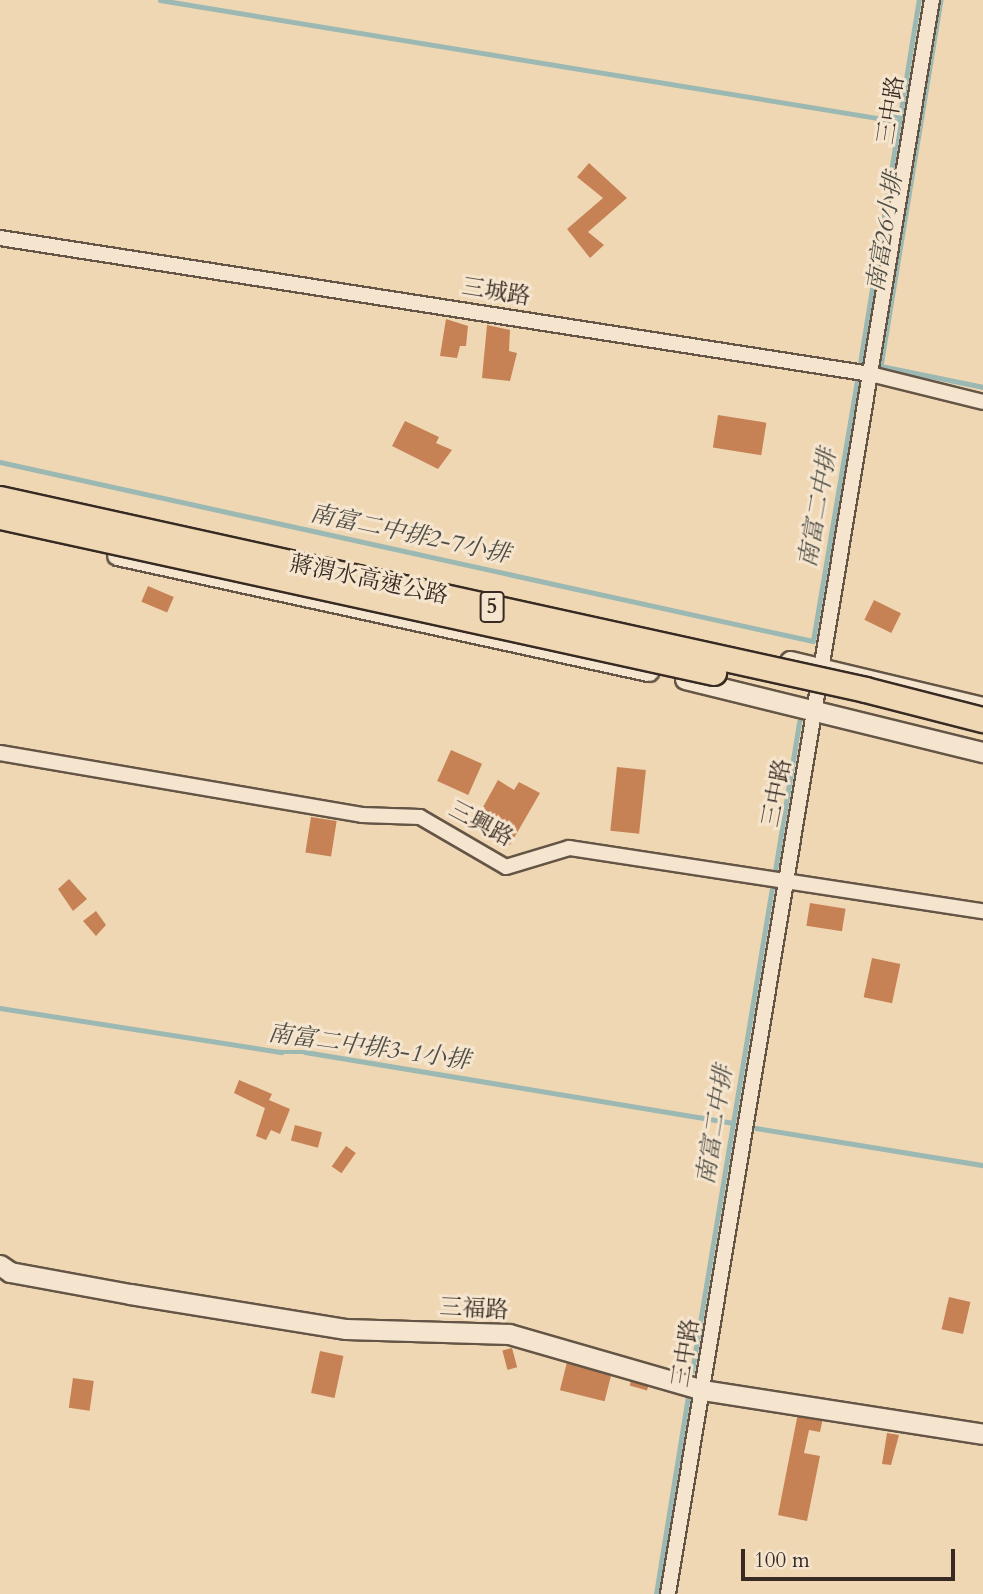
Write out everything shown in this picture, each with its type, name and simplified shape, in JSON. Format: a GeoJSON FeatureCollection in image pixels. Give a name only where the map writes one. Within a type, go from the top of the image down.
{"type":"FeatureCollection","features":[{"type":"Feature","properties":{"kind":"highway","name":"蔣渭水高速公路"},"geometry":{"type":"LineString","coordinates":[[0,499],[866,690],[983,720]]}},
{"type":"Feature","properties":{"kind":"highway","name":"蔣渭水高速公路"},"geometry":{"type":"LineString","coordinates":[[0,517],[887,710],[983,735]]}},
{"type":"Feature","properties":{"kind":"main road"},"geometry":{"type":"LineString","coordinates":[[0,488],[824,668],[983,706]]}},
{"type":"Feature","properties":{"kind":"main road"},"geometry":{"type":"LineString","coordinates":[[0,528],[698,681],[983,752]]}},
{"type":"Feature","properties":{"kind":"main road","name":"三福路"},"geometry":{"type":"LineString","coordinates":[[0,1265],[10,1272],[346,1329],[509,1334],[703,1390],[983,1434]]}},
{"type":"Feature","properties":{"kind":"street","name":"三中路"},"geometry":{"type":"LineString","coordinates":[[668,1594],[783,882],[824,668],[932,0]]}},
{"type":"Feature","properties":{"kind":"street","name":"三城路"},"geometry":{"type":"LineString","coordinates":[[0,238],[870,374],[983,402]]}},
{"type":"Feature","properties":{"kind":"street","name":"三興路"},"geometry":{"type":"LineString","coordinates":[[0,753],[362,815],[421,817],[506,867],[569,848],[983,911]]}},
{"type":"Feature","properties":{"kind":"building"},"geometry":{"type":"Polygon","coordinates":[[[589,163],[627,198],[588,232],[604,245],[590,258],[567,229],[603,198],[577,177],[589,163]]]}},
{"type":"Feature","properties":{"kind":"building"},"geometry":{"type":"Polygon","coordinates":[[[446,319],[468,326],[466,346],[460,346],[457,358],[440,356],[446,319]]]}},
{"type":"Feature","properties":{"kind":"building"},"geometry":{"type":"Polygon","coordinates":[[[487,325],[510,330],[509,351],[517,353],[510,381],[482,378],[487,325]]]}},
{"type":"Feature","properties":{"kind":"building"},"geometry":{"type":"Polygon","coordinates":[[[718,415],[766,423],[761,455],[713,448],[718,415]]]}},
{"type":"Feature","properties":{"kind":"building"},"geometry":{"type":"Polygon","coordinates":[[[405,421],[439,437],[436,443],[452,450],[438,469],[392,446],[405,421]]]}},
{"type":"Feature","properties":{"kind":"building"},"geometry":{"type":"Polygon","coordinates":[[[148,586],[174,597],[167,613],[141,602],[148,586]]]}},
{"type":"Feature","properties":{"kind":"building"},"geometry":{"type":"Polygon","coordinates":[[[874,600],[901,613],[891,633],[864,620],[874,600]]]}},
{"type":"Feature","properties":{"kind":"building"},"geometry":{"type":"Polygon","coordinates":[[[451,750],[482,764],[468,795],[437,781],[451,750]]]}},
{"type":"Feature","properties":{"kind":"building"},"geometry":{"type":"Polygon","coordinates":[[[617,767],[646,770],[639,834],[610,831],[617,767]]]}},
{"type":"Feature","properties":{"kind":"building"},"geometry":{"type":"Polygon","coordinates":[[[498,780],[514,790],[519,782],[540,793],[510,845],[473,825],[498,780]]]}},
{"type":"Feature","properties":{"kind":"building"},"geometry":{"type":"Polygon","coordinates":[[[311,817],[337,821],[331,857],[305,853],[311,817]]]}},
{"type":"Feature","properties":{"kind":"building"},"geometry":{"type":"Polygon","coordinates":[[[69,879],[87,899],[73,911],[58,889],[69,879]]]}},
{"type":"Feature","properties":{"kind":"building"},"geometry":{"type":"Polygon","coordinates":[[[810,903],[846,909],[842,931],[806,926],[810,903]]]}},
{"type":"Feature","properties":{"kind":"building"},"geometry":{"type":"Polygon","coordinates":[[[96,911],[106,925],[96,936],[83,921],[96,911]]]}},
{"type":"Feature","properties":{"kind":"building"},"geometry":{"type":"Polygon","coordinates":[[[872,958],[900,964],[892,1003],[864,997],[872,958]]]}},
{"type":"Feature","properties":{"kind":"building"},"geometry":{"type":"Polygon","coordinates":[[[239,1080],[272,1094],[269,1100],[290,1109],[280,1134],[271,1130],[266,1140],[256,1136],[265,1108],[234,1093],[239,1080]]]}},
{"type":"Feature","properties":{"kind":"building"},"geometry":{"type":"Polygon","coordinates":[[[295,1125],[322,1132],[318,1148],[291,1140],[295,1125]]]}},
{"type":"Feature","properties":{"kind":"building"},"geometry":{"type":"Polygon","coordinates":[[[346,1146],[356,1153],[341,1173],[332,1166],[346,1146]]]}},
{"type":"Feature","properties":{"kind":"building"},"geometry":{"type":"Polygon","coordinates":[[[949,1297],[970,1302],[963,1334],[942,1329],[949,1297]]]}},
{"type":"Feature","properties":{"kind":"building"},"geometry":{"type":"Polygon","coordinates":[[[512,1348],[517,1367],[508,1370],[502,1351],[512,1348]]]}},
{"type":"Feature","properties":{"kind":"building"},"geometry":{"type":"Polygon","coordinates":[[[320,1351],[343,1356],[335,1398],[311,1393],[320,1351]]]}},
{"type":"Feature","properties":{"kind":"building"},"geometry":{"type":"Polygon","coordinates":[[[567,1362],[612,1373],[605,1401],[560,1390],[567,1362]]]}},
{"type":"Feature","properties":{"kind":"building"},"geometry":{"type":"Polygon","coordinates":[[[633,1374],[650,1379],[647,1390],[630,1386],[633,1374]]]}},
{"type":"Feature","properties":{"kind":"building"},"geometry":{"type":"Polygon","coordinates":[[[73,1378],[94,1381],[90,1411],[69,1408],[73,1378]]]}},
{"type":"Feature","properties":{"kind":"building"},"geometry":{"type":"Polygon","coordinates":[[[798,1413],[823,1418],[820,1432],[809,1430],[804,1453],[820,1456],[807,1521],[778,1515],[798,1413]]]}},
{"type":"Feature","properties":{"kind":"building"},"geometry":{"type":"Polygon","coordinates":[[[887,1433],[899,1435],[891,1465],[882,1464],[887,1433]]]}},
{"type":"Feature","properties":{"kind":"waterway"},"geometry":{"type":"LineString","coordinates":[[160,0],[902,122]]}},
{"type":"Feature","properties":{"kind":"waterway","name":"南富二中排"},"geometry":{"type":"LineString","coordinates":[[860,363],[919,0]]}},
{"type":"Feature","properties":{"kind":"waterway","name":"南富26小排"},"geometry":{"type":"LineString","coordinates":[[941,0],[881,366],[983,387]]}},
{"type":"Feature","properties":{"kind":"waterway"},"geometry":{"type":"LineString","coordinates":[[889,120],[889,114],[900,116]]}},
{"type":"Feature","properties":{"kind":"waterway","name":"南富二中排2-7小排"},"geometry":{"type":"LineString","coordinates":[[0,462],[813,641],[857,382]]}},
{"type":"Feature","properties":{"kind":"waterway","name":"南富二中排"},"geometry":{"type":"LineString","coordinates":[[775,871],[799,722]]}},
{"type":"Feature","properties":{"kind":"waterway","name":"南富二中排"},"geometry":{"type":"LineString","coordinates":[[692,1371],[773,884]]}},
{"type":"Feature","properties":{"kind":"waterway","name":"南富二中排3-1小排"},"geometry":{"type":"LineString","coordinates":[[0,1008],[282,1052],[305,1052],[733,1123]]}},
{"type":"Feature","properties":{"kind":"waterway"},"geometry":{"type":"LineString","coordinates":[[756,1128],[983,1165]]}},
{"type":"Feature","properties":{"kind":"waterway","name":"南富二中排"},"geometry":{"type":"LineString","coordinates":[[656,1594],[689,1391]]}}]}
